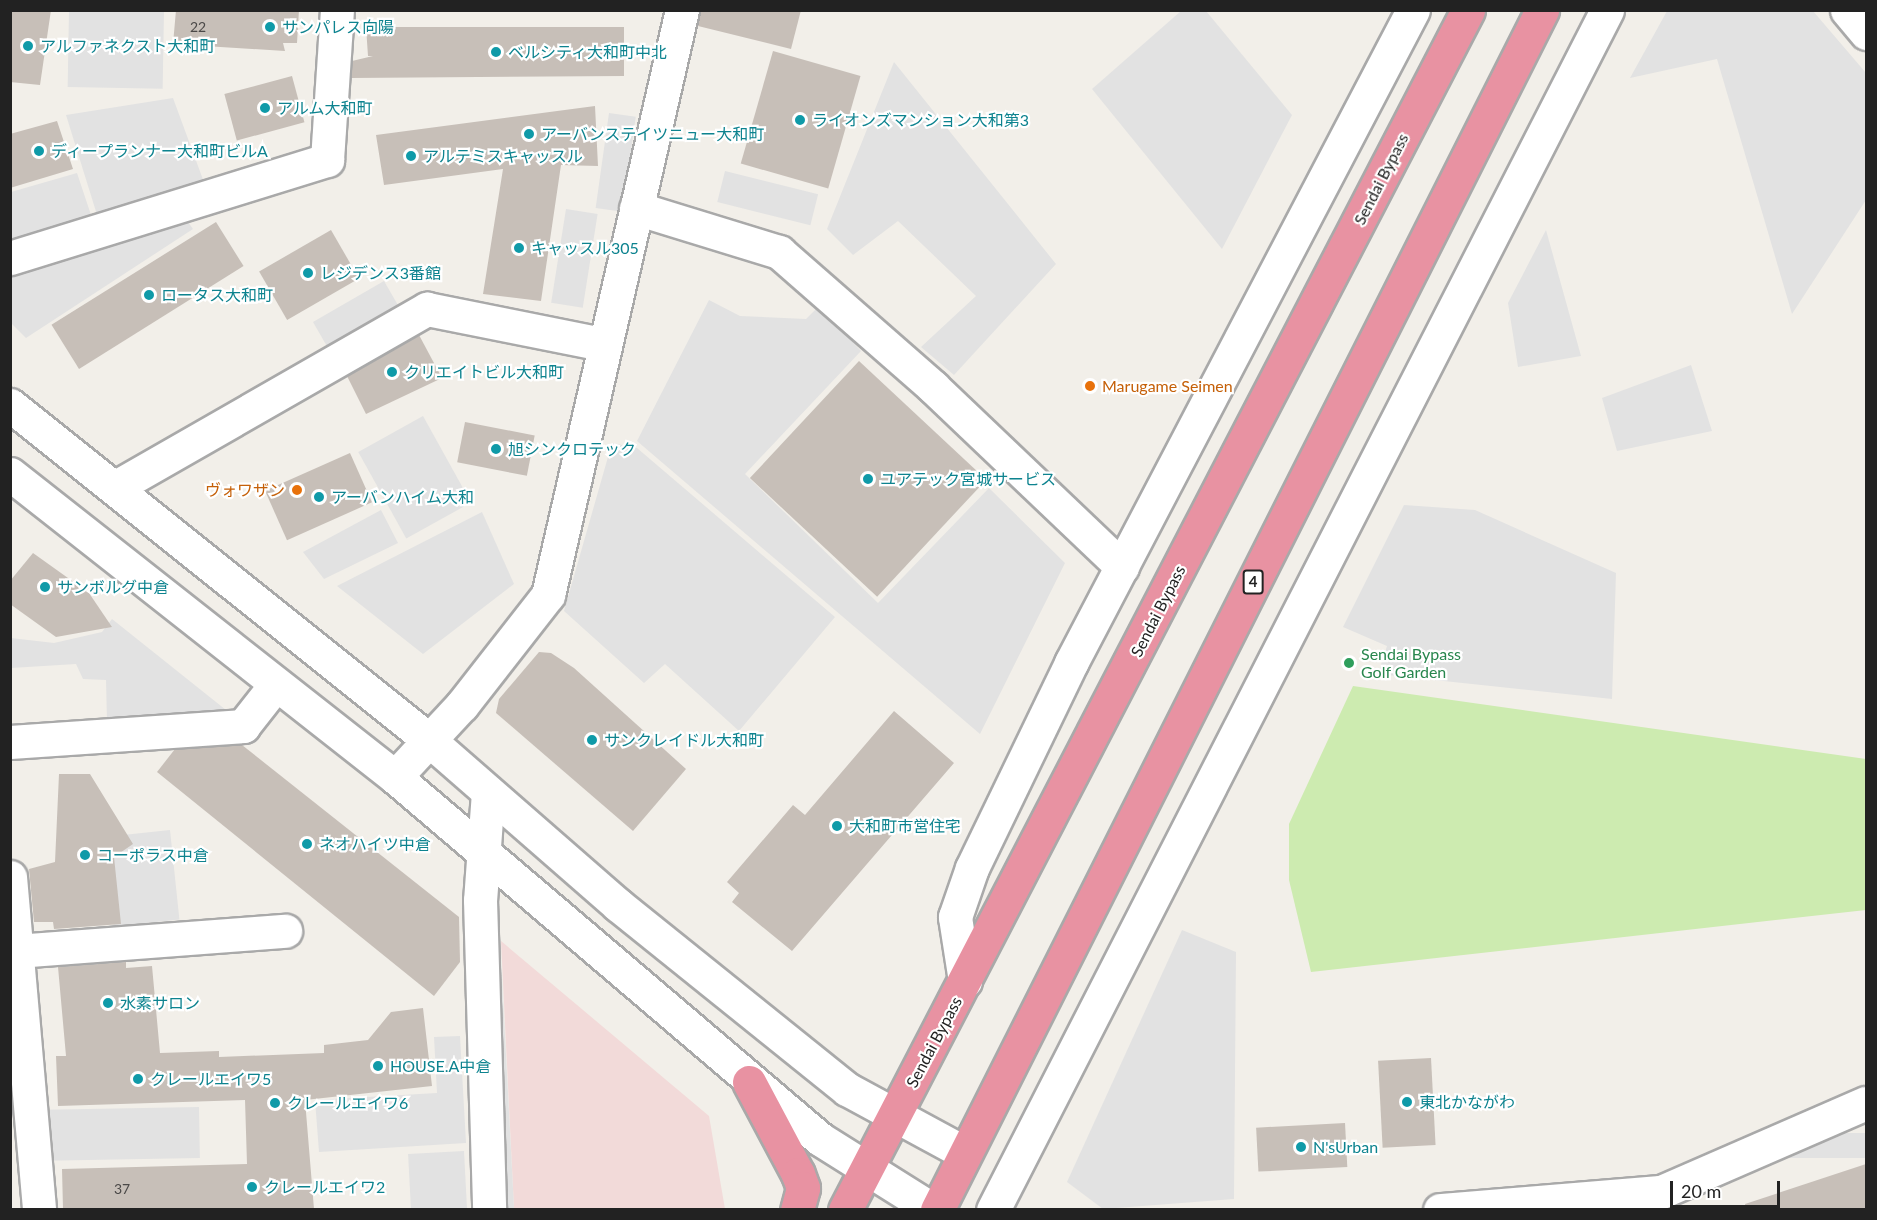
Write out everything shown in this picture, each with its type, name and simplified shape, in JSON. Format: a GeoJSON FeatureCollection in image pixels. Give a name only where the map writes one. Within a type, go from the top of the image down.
{"type":"FeatureCollection","features":[{"type":"Feature","properties":{"kind":"highway","name":"Sendai Bypass"},"geometry":{"type":"LineString","coordinates":[[845,1209],[1468,10]]}},
{"type":"Feature","properties":{"kind":"highway","name":"4"},"geometry":{"type":"LineString","coordinates":[[935,1209],[1542,10]]}},
{"type":"Feature","properties":{"kind":"highway"},"geometry":{"type":"LineString","coordinates":[[749,1082],[800,1181],[797,1209]]}},
{"type":"Feature","properties":{"kind":"street"},"geometry":{"type":"LineString","coordinates":[[10,258],[327,160],[337,10]]}},
{"type":"Feature","properties":{"kind":"street"},"geometry":{"type":"LineString","coordinates":[[395,777],[429,740],[548,595],[602,344],[682,10]]}},
{"type":"Feature","properties":{"kind":"street"},"geometry":{"type":"LineString","coordinates":[[965,981],[955,917],[972,868],[1122,567],[1413,10]]}},
{"type":"Feature","properties":{"kind":"street"},"geometry":{"type":"LineString","coordinates":[[993,1209],[1607,10]]}},
{"type":"Feature","properties":{"kind":"street"},"geometry":{"type":"LineString","coordinates":[[1847,10],[1866,33]]}},
{"type":"Feature","properties":{"kind":"street"},"geometry":{"type":"LineString","coordinates":[[636,208],[779,252],[933,387],[1122,567]]}},
{"type":"Feature","properties":{"kind":"street"},"geometry":{"type":"LineString","coordinates":[[114,488],[428,309],[602,344]]}},
{"type":"Feature","properties":{"kind":"street"},"geometry":{"type":"LineString","coordinates":[[10,405],[429,740],[618,905],[847,1089],[964,1153]]}},
{"type":"Feature","properties":{"kind":"street"},"geometry":{"type":"LineString","coordinates":[[10,474],[395,777],[749,1082],[866,1171],[935,1209]]}},
{"type":"Feature","properties":{"kind":"street"},"geometry":{"type":"LineString","coordinates":[[10,742],[243,726],[276,684]]}},
{"type":"Feature","properties":{"kind":"street"},"geometry":{"type":"LineString","coordinates":[[488,792],[480,851],[489,1209]]}},
{"type":"Feature","properties":{"kind":"street"},"geometry":{"type":"LineString","coordinates":[[10,878],[16,951],[17,1052],[39,1209]]}},
{"type":"Feature","properties":{"kind":"street"},"geometry":{"type":"LineString","coordinates":[[16,951],[285,931]]}},
{"type":"Feature","properties":{"kind":"street"},"geometry":{"type":"LineString","coordinates":[[1440,1209],[1665,1201],[1866,1102]]}},
{"type":"Feature","properties":{"kind":"shaded area"},"geometry":{"type":"Polygon","coordinates":[[[69,10],[164,12],[163,89],[68,87],[69,10]]]}},
{"type":"Feature","properties":{"kind":"shaded area"},"geometry":{"type":"Polygon","coordinates":[[[1181,11],[1206,11],[1292,115],[1222,249],[1092,89],[1181,11]]]}},
{"type":"Feature","properties":{"kind":"shaded area"},"geometry":{"type":"Polygon","coordinates":[[[1667,11],[1813,11],[1866,73],[1866,200],[1792,314],[1717,59],[1630,78],[1667,11]]]}},
{"type":"Feature","properties":{"kind":"shaded area"},"geometry":{"type":"Polygon","coordinates":[[[894,62],[1056,264],[954,375],[921,347],[976,296],[898,221],[853,255],[827,229],[894,62]]]}},
{"type":"Feature","properties":{"kind":"shaded area"},"geometry":{"type":"Polygon","coordinates":[[[173,98],[205,185],[98,218],[66,115],[173,98]]]}},
{"type":"Feature","properties":{"kind":"shaded area"},"geometry":{"type":"Polygon","coordinates":[[[609,113],[636,117],[622,212],[596,208],[609,113]]]}},
{"type":"Feature","properties":{"kind":"shaded area"},"geometry":{"type":"Polygon","coordinates":[[[725,171],[818,194],[810,225],[717,202],[725,171]]]}},
{"type":"Feature","properties":{"kind":"shaded area"},"geometry":{"type":"Polygon","coordinates":[[[77,173],[92,218],[11,246],[11,192],[77,173]]]}},
{"type":"Feature","properties":{"kind":"shaded area"},"geometry":{"type":"Polygon","coordinates":[[[566,209],[598,214],[583,308],[551,303],[566,209]]]}},
{"type":"Feature","properties":{"kind":"shaded area"},"geometry":{"type":"Polygon","coordinates":[[[188,222],[193,229],[26,338],[11,323],[11,277],[188,222]]]}},
{"type":"Feature","properties":{"kind":"shaded area"},"geometry":{"type":"Polygon","coordinates":[[[1546,230],[1581,356],[1518,367],[1508,303],[1546,230]]]}},
{"type":"Feature","properties":{"kind":"shaded area"},"geometry":{"type":"Polygon","coordinates":[[[384,281],[398,305],[327,346],[313,322],[384,281]]]}},
{"type":"Feature","properties":{"kind":"shaded area"},"geometry":{"type":"Polygon","coordinates":[[[709,300],[740,316],[806,319],[819,306],[861,351],[745,474],[878,603],[989,488],[1065,563],[980,734],[637,441],[709,300]]]}},
{"type":"Feature","properties":{"kind":"shaded area"},"geometry":{"type":"Polygon","coordinates":[[[1691,365],[1712,431],[1617,451],[1602,398],[1691,365]]]}},
{"type":"Feature","properties":{"kind":"shaded area"},"geometry":{"type":"Polygon","coordinates":[[[423,416],[471,503],[406,538],[358,452],[423,416]]]}},
{"type":"Feature","properties":{"kind":"shaded area"},"geometry":{"type":"Polygon","coordinates":[[[612,443],[637,448],[835,617],[739,731],[665,664],[644,683],[564,611],[612,443]]]}},
{"type":"Feature","properties":{"kind":"shaded area"},"geometry":{"type":"Polygon","coordinates":[[[1404,505],[1475,510],[1616,573],[1612,699],[1378,674],[1387,646],[1343,627],[1404,505]]]}},
{"type":"Feature","properties":{"kind":"shaded area"},"geometry":{"type":"Polygon","coordinates":[[[381,510],[398,543],[324,579],[303,552],[381,510]]]}},
{"type":"Feature","properties":{"kind":"shaded area"},"geometry":{"type":"Polygon","coordinates":[[[482,512],[514,584],[423,654],[337,586],[482,512]]]}},
{"type":"Feature","properties":{"kind":"shaded area"},"geometry":{"type":"Polygon","coordinates":[[[112,619],[226,710],[107,722],[106,680],[83,679],[76,664],[11,668],[11,638],[54,643],[102,632],[112,619]]]}},
{"type":"Feature","properties":{"kind":"shaded area"},"geometry":{"type":"Polygon","coordinates":[[[170,830],[179,920],[114,926],[104,837],[170,830]]]}},
{"type":"Feature","properties":{"kind":"shaded area"},"geometry":{"type":"Polygon","coordinates":[[[1182,930],[1236,952],[1234,1199],[1103,1209],[1067,1182],[1182,930]]]}},
{"type":"Feature","properties":{"kind":"shaded area"},"geometry":{"type":"Polygon","coordinates":[[[491,941],[500,941],[514,1209],[505,1209],[491,941]]]}},
{"type":"Feature","properties":{"kind":"shaded area"},"geometry":{"type":"Polygon","coordinates":[[[501,941],[709,1116],[725,1209],[514,1209],[501,941]]]}},
{"type":"Feature","properties":{"kind":"shaded area"},"geometry":{"type":"Polygon","coordinates":[[[460,1036],[466,1143],[319,1152],[315,1100],[437,1093],[434,1037],[460,1036]]]}},
{"type":"Feature","properties":{"kind":"shaded area"},"geometry":{"type":"Polygon","coordinates":[[[199,1107],[200,1158],[46,1161],[45,1110],[199,1107]]]}},
{"type":"Feature","properties":{"kind":"shaded area"},"geometry":{"type":"Polygon","coordinates":[[[1781,1133],[1866,1133],[1866,1158],[1781,1158],[1781,1133]]]}},
{"type":"Feature","properties":{"kind":"shaded area"},"geometry":{"type":"Polygon","coordinates":[[[464,1151],[467,1209],[411,1210],[408,1154],[464,1151]]]}},
{"type":"Feature","properties":{"kind":"green space"},"geometry":{"type":"Polygon","coordinates":[[[1353,686],[1866,759],[1866,910],[1311,972],[1289,880],[1289,824],[1353,686]]]}},
{"type":"Feature","properties":{"kind":"building","name":"アルファネクスト大和町"},"geometry":{"type":"Polygon","coordinates":[[[10,10],[51,10],[40,85],[10,82],[10,10]]]}},
{"type":"Feature","properties":{"kind":"building"},"geometry":{"type":"Polygon","coordinates":[[[176,10],[299,10],[297,43],[283,43],[285,51],[173,44],[176,10]]]}},
{"type":"Feature","properties":{"kind":"building"},"geometry":{"type":"Polygon","coordinates":[[[700,10],[801,10],[791,49],[698,26],[700,10]]]}},
{"type":"Feature","properties":{"kind":"building","name":"ベルシティ大和町中北"},"geometry":{"type":"Polygon","coordinates":[[[366,27],[624,27],[624,76],[351,78],[352,61],[373,56],[368,56],[366,27]]]}},
{"type":"Feature","properties":{"kind":"building","name":"ライオンズマンション大和第3"},"geometry":{"type":"Polygon","coordinates":[[[773,51],[860,76],[828,189],[741,163],[773,51]]]}},
{"type":"Feature","properties":{"kind":"building","name":"アルム大和町"},"geometry":{"type":"Polygon","coordinates":[[[292,76],[304,122],[237,140],[224,94],[292,76]]]}},
{"type":"Feature","properties":{"kind":"building"},"geometry":{"type":"Polygon","coordinates":[[[595,106],[598,166],[561,165],[541,301],[483,294],[503,169],[384,185],[376,135],[595,106]]]}},
{"type":"Feature","properties":{"kind":"building","name":"ディープランナー大和町ビルA"},"geometry":{"type":"Polygon","coordinates":[[[57,121],[73,169],[10,188],[10,134],[57,121]]]}},
{"type":"Feature","properties":{"kind":"building","name":"ロータス大和町"},"geometry":{"type":"Polygon","coordinates":[[[216,222],[244,266],[79,369],[51,325],[216,222]]]}},
{"type":"Feature","properties":{"kind":"building","name":"レジデンス3番館"},"geometry":{"type":"Polygon","coordinates":[[[331,230],[359,278],[287,320],[259,272],[331,230]]]}},
{"type":"Feature","properties":{"kind":"building","name":"クリエイトビル大和町"},"geometry":{"type":"Polygon","coordinates":[[[419,335],[442,378],[366,414],[347,376],[419,335]]]}},
{"type":"Feature","properties":{"kind":"building","name":"ユアテック宮城サービス"},"geometry":{"type":"Polygon","coordinates":[[[859,361],[986,480],[877,597],[750,478],[859,361]]]}},
{"type":"Feature","properties":{"kind":"building","name":"旭シンクロテック"},"geometry":{"type":"Polygon","coordinates":[[[465,422],[535,436],[527,476],[457,462],[465,422]]]}},
{"type":"Feature","properties":{"kind":"building","name":"アーバンハイム大和"},"geometry":{"type":"Polygon","coordinates":[[[350,453],[372,502],[287,540],[265,491],[350,453]]]}},
{"type":"Feature","properties":{"kind":"building","name":"サンボルグ中倉"},"geometry":{"type":"Polygon","coordinates":[[[33,553],[89,593],[112,627],[56,637],[10,604],[10,581],[33,553]]]}},
{"type":"Feature","properties":{"kind":"building","name":"サンクレイドル大和町"},"geometry":{"type":"Polygon","coordinates":[[[539,652],[551,653],[574,668],[686,769],[633,831],[496,713],[499,699],[539,652]]]}},
{"type":"Feature","properties":{"kind":"building","name":"大和町市営住宅"},"geometry":{"type":"Polygon","coordinates":[[[894,711],[954,763],[792,951],[732,902],[739,893],[727,882],[793,805],[805,815],[894,711]]]}},
{"type":"Feature","properties":{"kind":"building","name":"ネオハイツ中倉"},"geometry":{"type":"Polygon","coordinates":[[[242,745],[459,917],[460,962],[434,996],[157,772],[175,749],[242,745]]]}},
{"type":"Feature","properties":{"kind":"building","name":"コーポラス中倉"},"geometry":{"type":"Polygon","coordinates":[[[59,774],[90,774],[133,844],[114,857],[121,924],[54,929],[53,922],[34,922],[29,869],[55,862],[59,774]]]}},
{"type":"Feature","properties":{"kind":"building"},"geometry":{"type":"Polygon","coordinates":[[[126,962],[126,968],[152,966],[160,1053],[219,1051],[219,1057],[324,1053],[324,1045],[368,1040],[391,1012],[423,1008],[432,1086],[305,1100],[314,1209],[63,1209],[62,1169],[247,1164],[245,1100],[58,1106],[56,1056],[66,1056],[58,967],[126,962]]]}},
{"type":"Feature","properties":{"kind":"building","name":"東北かながわ"},"geometry":{"type":"Polygon","coordinates":[[[1431,1058],[1436,1145],[1383,1148],[1378,1061],[1431,1058]]]}},
{"type":"Feature","properties":{"kind":"building","name":"N'sUrban"},"geometry":{"type":"Polygon","coordinates":[[[1345,1123],[1347,1167],[1258,1172],[1256,1128],[1345,1123]]]}},
{"type":"Feature","properties":{"kind":"building"},"geometry":{"type":"Polygon","coordinates":[[[1866,1164],[1866,1209],[1746,1209],[1745,1204],[1866,1164]]]}},
{"type":"Feature","properties":{"kind":"place","name":"サンパレス向陽"},"geometry":{"type":"Point","coordinates":[270,27]}},
{"type":"Feature","properties":{"kind":"place","name":"アルファネクスト大和町"},"geometry":{"type":"Point","coordinates":[28,46]}},
{"type":"Feature","properties":{"kind":"place","name":"ベルシティ大和町中北"},"geometry":{"type":"Point","coordinates":[496,52]}},
{"type":"Feature","properties":{"kind":"place","name":"アルム大和町"},"geometry":{"type":"Point","coordinates":[265,108]}},
{"type":"Feature","properties":{"kind":"place","name":"ライオンズマンション大和第3"},"geometry":{"type":"Point","coordinates":[800,120]}},
{"type":"Feature","properties":{"kind":"place","name":"アーバンステイツニュー大和町"},"geometry":{"type":"Point","coordinates":[529,134]}},
{"type":"Feature","properties":{"kind":"place","name":"ディープランナー大和町ビルA"},"geometry":{"type":"Point","coordinates":[39,151]}},
{"type":"Feature","properties":{"kind":"place","name":"アルテミスキャッスル"},"geometry":{"type":"Point","coordinates":[411,156]}},
{"type":"Feature","properties":{"kind":"place","name":"キャッスル305"},"geometry":{"type":"Point","coordinates":[519,248]}},
{"type":"Feature","properties":{"kind":"place","name":"レジデンス3番館"},"geometry":{"type":"Point","coordinates":[308,273]}},
{"type":"Feature","properties":{"kind":"place","name":"ロータス大和町"},"geometry":{"type":"Point","coordinates":[149,295]}},
{"type":"Feature","properties":{"kind":"place","name":"クリエイトビル大和町"},"geometry":{"type":"Point","coordinates":[392,372]}},
{"type":"Feature","properties":{"kind":"place","name":"Marugame Seimen"},"geometry":{"type":"Point","coordinates":[1090,386]}},
{"type":"Feature","properties":{"kind":"place","name":"旭シンクロテック"},"geometry":{"type":"Point","coordinates":[496,449]}},
{"type":"Feature","properties":{"kind":"place","name":"ユアテック宮城サービス"},"geometry":{"type":"Point","coordinates":[868,479]}},
{"type":"Feature","properties":{"kind":"place","name":"ヴォワザン"},"geometry":{"type":"Point","coordinates":[297,490]}},
{"type":"Feature","properties":{"kind":"place","name":"アーバンハイム大和"},"geometry":{"type":"Point","coordinates":[319,497]}},
{"type":"Feature","properties":{"kind":"place","name":"サンボルグ中倉"},"geometry":{"type":"Point","coordinates":[45,587]}},
{"type":"Feature","properties":{"kind":"place","name":"Sendai Bypass Golf Garden"},"geometry":{"type":"Point","coordinates":[1349,663]}},
{"type":"Feature","properties":{"kind":"place","name":"サンクレイドル大和町"},"geometry":{"type":"Point","coordinates":[592,740]}},
{"type":"Feature","properties":{"kind":"place","name":"大和町市営住宅"},"geometry":{"type":"Point","coordinates":[837,826]}},
{"type":"Feature","properties":{"kind":"place","name":"ネオハイツ中倉"},"geometry":{"type":"Point","coordinates":[307,844]}},
{"type":"Feature","properties":{"kind":"place","name":"コーポラス中倉"},"geometry":{"type":"Point","coordinates":[85,855]}},
{"type":"Feature","properties":{"kind":"place","name":"水素サロン"},"geometry":{"type":"Point","coordinates":[108,1003]}},
{"type":"Feature","properties":{"kind":"place","name":"HOUSE.A中倉"},"geometry":{"type":"Point","coordinates":[378,1066]}},
{"type":"Feature","properties":{"kind":"place","name":"クレールエイワ5"},"geometry":{"type":"Point","coordinates":[138,1079]}},
{"type":"Feature","properties":{"kind":"place","name":"東北かながわ"},"geometry":{"type":"Point","coordinates":[1407,1102]}},
{"type":"Feature","properties":{"kind":"place","name":"クレールエイワ6"},"geometry":{"type":"Point","coordinates":[275,1103]}},
{"type":"Feature","properties":{"kind":"place","name":"N'sUrban"},"geometry":{"type":"Point","coordinates":[1301,1147]}},
{"type":"Feature","properties":{"kind":"place","name":"クレールエイワ2"},"geometry":{"type":"Point","coordinates":[252,1187]}}]}
